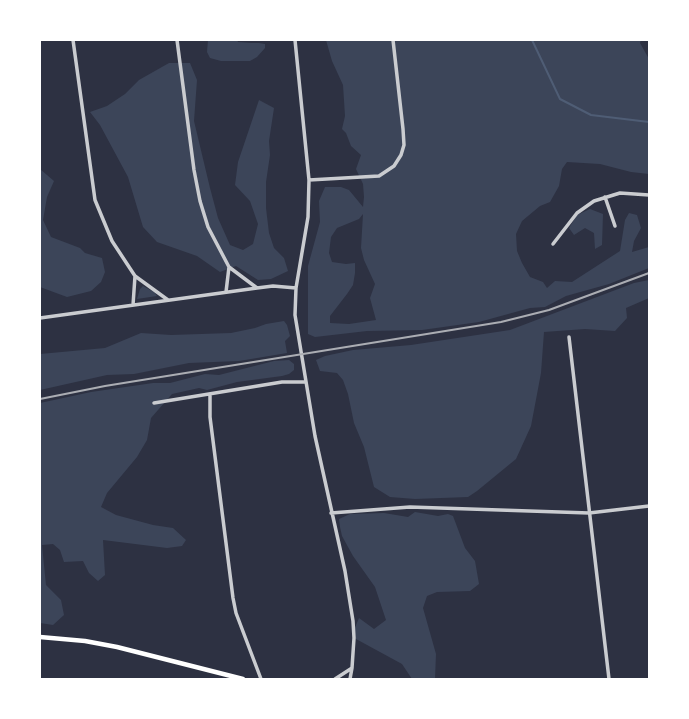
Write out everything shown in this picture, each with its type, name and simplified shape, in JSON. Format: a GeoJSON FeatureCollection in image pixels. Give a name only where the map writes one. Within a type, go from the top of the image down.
{"type":"FeatureCollection","features":[{"type":"Feature","properties":{"kind":"main road"},"geometry":{"type":"LineString","coordinates":[[40,637],[110,646],[243,679]]}},
{"type":"Feature","properties":{"kind":"street"},"geometry":{"type":"LineString","coordinates":[[73,40],[95,200],[112,241],[136,276],[168,300]]}},
{"type":"Feature","properties":{"kind":"street"},"geometry":{"type":"LineString","coordinates":[[176,40],[194,170],[200,201],[208,227],[229,267],[257,288]]}},
{"type":"Feature","properties":{"kind":"street"},"geometry":{"type":"LineString","coordinates":[[295,40],[309,180],[308,223],[296,288],[295,316],[331,513],[350,597],[354,638],[350,679]]}},
{"type":"Feature","properties":{"kind":"street"},"geometry":{"type":"LineString","coordinates":[[309,180],[379,176],[394,166],[401,156],[404,139],[393,40]]}},
{"type":"Feature","properties":{"kind":"street"},"geometry":{"type":"LineString","coordinates":[[553,244],[580,210],[594,201],[624,192],[649,195]]}},
{"type":"Feature","properties":{"kind":"street"},"geometry":{"type":"LineString","coordinates":[[606,197],[615,226]]}},
{"type":"Feature","properties":{"kind":"street"},"geometry":{"type":"LineString","coordinates":[[226,292],[229,267]]}},
{"type":"Feature","properties":{"kind":"street"},"geometry":{"type":"LineString","coordinates":[[133,305],[136,276]]}},
{"type":"Feature","properties":{"kind":"street"},"geometry":{"type":"LineString","coordinates":[[40,318],[273,286],[296,288]]}},
{"type":"Feature","properties":{"kind":"street"},"geometry":{"type":"LineString","coordinates":[[569,337],[609,679]]}},
{"type":"Feature","properties":{"kind":"street"},"geometry":{"type":"LineString","coordinates":[[154,403],[282,382],[306,382]]}},
{"type":"Feature","properties":{"kind":"street"},"geometry":{"type":"LineString","coordinates":[[210,394],[210,417],[233,598],[236,613],[261,679]]}},
{"type":"Feature","properties":{"kind":"street"},"geometry":{"type":"LineString","coordinates":[[331,513],[410,507],[589,513],[649,506]]}},
{"type":"Feature","properties":{"kind":"street"},"geometry":{"type":"LineString","coordinates":[[335,679],[352,668]]}},
{"type":"Feature","properties":{"kind":"shaded area"},"geometry":{"type":"Polygon","coordinates":[[[208,40],[237,40],[238,42],[259,43],[265,44],[265,48],[257,57],[250,61],[221,61],[210,58],[207,52],[208,40]]]}},
{"type":"Feature","properties":{"kind":"shaded area"},"geometry":{"type":"Polygon","coordinates":[[[326,40],[641,40],[640,43],[649,59],[649,174],[631,172],[600,164],[567,162],[562,169],[559,186],[550,202],[540,206],[522,221],[516,234],[517,251],[530,277],[543,282],[547,288],[555,281],[572,282],[620,251],[625,220],[629,213],[637,215],[641,228],[634,241],[632,252],[649,247],[649,268],[609,284],[566,296],[545,307],[530,308],[479,322],[422,330],[367,331],[315,337],[308,334],[308,266],[320,222],[319,201],[325,187],[341,187],[349,190],[363,207],[364,197],[363,184],[356,169],[361,155],[351,146],[346,133],[342,129],[345,116],[343,85],[332,61],[326,40]],[[363,214],[359,219],[337,228],[331,237],[329,253],[332,262],[346,264],[355,263],[355,273],[353,285],[330,316],[330,323],[349,324],[376,320],[370,298],[375,284],[364,260],[361,248],[363,214]]]}},
{"type":"Feature","properties":{"kind":"shaded area"},"geometry":{"type":"Polygon","coordinates":[[[169,63],[190,63],[197,80],[194,121],[218,218],[230,245],[243,250],[253,244],[258,224],[250,201],[235,185],[238,162],[259,100],[274,108],[269,141],[270,155],[266,182],[266,208],[269,233],[274,248],[284,258],[288,271],[271,279],[258,280],[236,266],[220,272],[197,256],[157,242],[143,227],[128,177],[100,125],[90,112],[107,106],[125,94],[139,80],[169,63]]]}},
{"type":"Feature","properties":{"kind":"shaded area"},"geometry":{"type":"Polygon","coordinates":[[[40,169],[54,181],[47,197],[43,220],[51,237],[80,248],[85,253],[102,258],[105,272],[101,282],[91,291],[67,297],[40,287],[40,169]]]}},
{"type":"Feature","properties":{"kind":"shaded area"},"geometry":{"type":"Polygon","coordinates":[[[590,209],[603,214],[602,245],[595,249],[594,233],[585,228],[574,235],[569,228],[577,215],[590,209]]]}},
{"type":"Feature","properties":{"kind":"shaded area"},"geometry":{"type":"Polygon","coordinates":[[[649,280],[649,298],[626,308],[627,318],[615,331],[585,329],[544,332],[541,373],[531,426],[516,459],[477,491],[468,497],[415,499],[390,497],[374,487],[364,447],[354,423],[348,394],[343,380],[337,373],[320,371],[316,360],[325,356],[353,350],[411,345],[510,330],[634,283],[649,280]]]}},
{"type":"Feature","properties":{"kind":"shaded area"},"geometry":{"type":"Polygon","coordinates":[[[143,286],[154,292],[157,296],[137,299],[140,289],[143,286]]]}},
{"type":"Feature","properties":{"kind":"shaded area"},"geometry":{"type":"Polygon","coordinates":[[[284,321],[287,325],[290,336],[285,341],[287,353],[239,361],[189,363],[134,374],[107,375],[40,390],[40,354],[105,348],[141,333],[171,335],[231,333],[284,321]]]}},
{"type":"Feature","properties":{"kind":"shaded area"},"geometry":{"type":"Polygon","coordinates":[[[289,360],[294,364],[294,370],[289,374],[237,382],[207,390],[199,388],[172,394],[151,418],[147,440],[137,457],[107,493],[101,507],[116,515],[153,525],[173,528],[186,540],[182,546],[167,548],[103,540],[105,575],[98,581],[89,573],[83,561],[64,562],[60,550],[53,544],[42,545],[46,585],[61,600],[64,615],[53,625],[40,623],[40,403],[91,392],[153,383],[170,383],[205,374],[219,375],[274,361],[289,360]]]}},
{"type":"Feature","properties":{"kind":"shaded area"},"geometry":{"type":"Polygon","coordinates":[[[415,512],[438,516],[448,514],[453,516],[465,548],[475,561],[479,584],[470,591],[437,592],[427,596],[423,608],[436,654],[435,679],[412,679],[402,664],[356,639],[354,630],[359,618],[374,629],[386,620],[375,587],[353,556],[342,536],[339,519],[350,514],[384,513],[408,517],[415,512]]]}},
{"type":"Feature","properties":{"kind":"waterway"},"geometry":{"type":"LineString","coordinates":[[532,40],[560,99],[591,115],[649,122]]}},
{"type":"Feature","properties":{"kind":"railway"},"geometry":{"type":"LineString","coordinates":[[40,399],[105,386],[501,322],[549,310],[649,273]]}}]}
